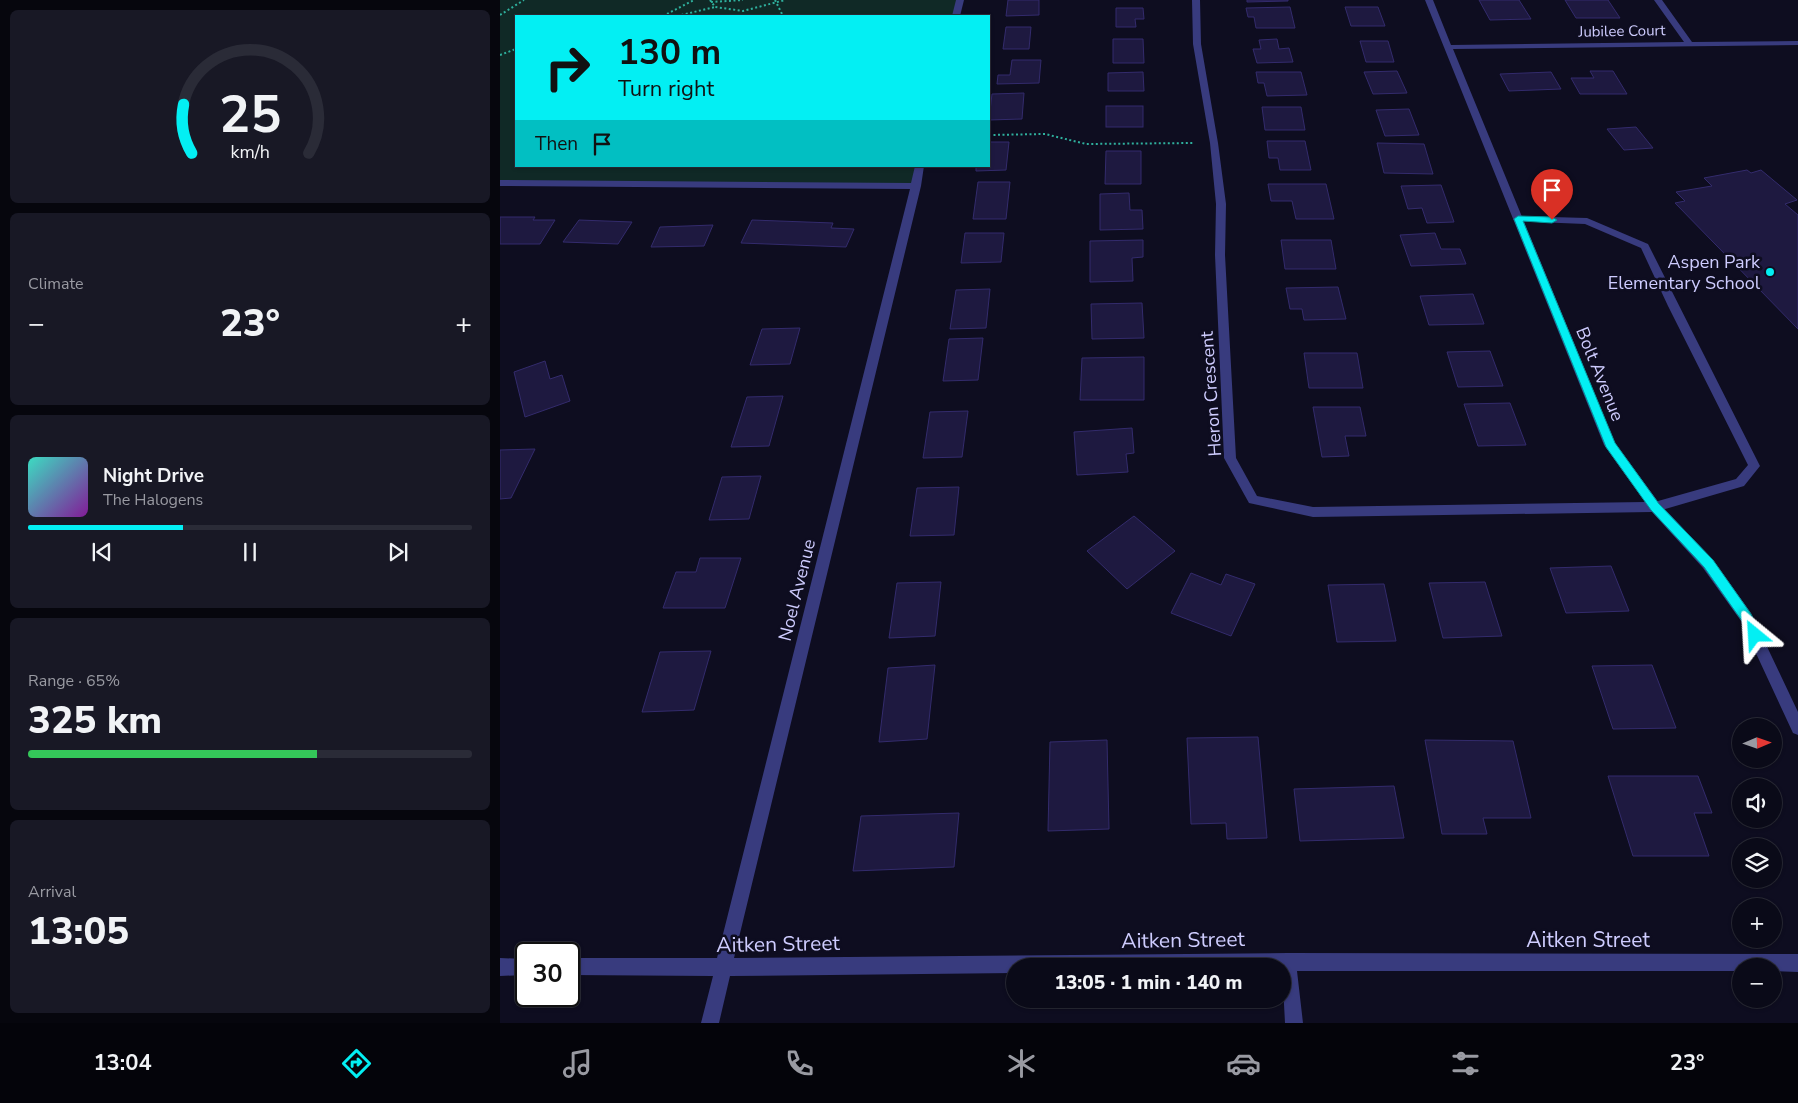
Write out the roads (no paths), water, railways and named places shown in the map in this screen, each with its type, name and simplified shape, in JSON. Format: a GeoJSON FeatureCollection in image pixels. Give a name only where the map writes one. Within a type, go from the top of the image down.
{"type":"FeatureCollection","features":[{"type":"Feature","properties":{"kind":"street"},"geometry":{"type":"LineString","coordinates":[[956,15],[960,0]]}},
{"type":"Feature","properties":{"kind":"street","name":"Heron Crescent"},"geometry":{"type":"LineString","coordinates":[[1196,0],[1197,44],[1214,143],[1221,204],[1220,255],[1230,458],[1253,500],[1313,512],[1655,507],[1740,483],[1754,466],[1673,306],[1645,246],[1587,221],[1518,219]]}},
{"type":"Feature","properties":{"kind":"street","name":"Bolt Avenue"},"geometry":{"type":"LineString","coordinates":[[1429,0],[1610,445],[1655,507],[1708,564],[1746,617],[1798,728]]}},
{"type":"Feature","properties":{"kind":"street"},"geometry":{"type":"LineString","coordinates":[[1658,0],[1689,44]]}},
{"type":"Feature","properties":{"kind":"street","name":"Jubilee Court"},"geometry":{"type":"LineString","coordinates":[[1447,47],[1798,43]]}},
{"type":"Feature","properties":{"kind":"street","name":"Noel Avenue"},"geometry":{"type":"LineString","coordinates":[[710,1023],[920,167]]}},
{"type":"Feature","properties":{"kind":"street"},"geometry":{"type":"LineString","coordinates":[[500,183],[916,186]]}},
{"type":"Feature","properties":{"kind":"street","name":"Aitken Street"},"geometry":{"type":"LineString","coordinates":[[1291,962],[1798,963]]}},
{"type":"Feature","properties":{"kind":"street","name":"Aitken Street"},"geometry":{"type":"LineString","coordinates":[[580,967],[724,968],[1006,965]]}},
{"type":"Feature","properties":{"kind":"street"},"geometry":{"type":"LineString","coordinates":[[500,967],[515,967]]}},
{"type":"Feature","properties":{"kind":"street"},"geometry":{"type":"LineString","coordinates":[[1291,992],[1294,1023]]}},
{"type":"Feature","properties":{"kind":"place","name":"Aspen Park Elementary School"},"geometry":{"type":"Point","coordinates":[1770,272]}}]}
